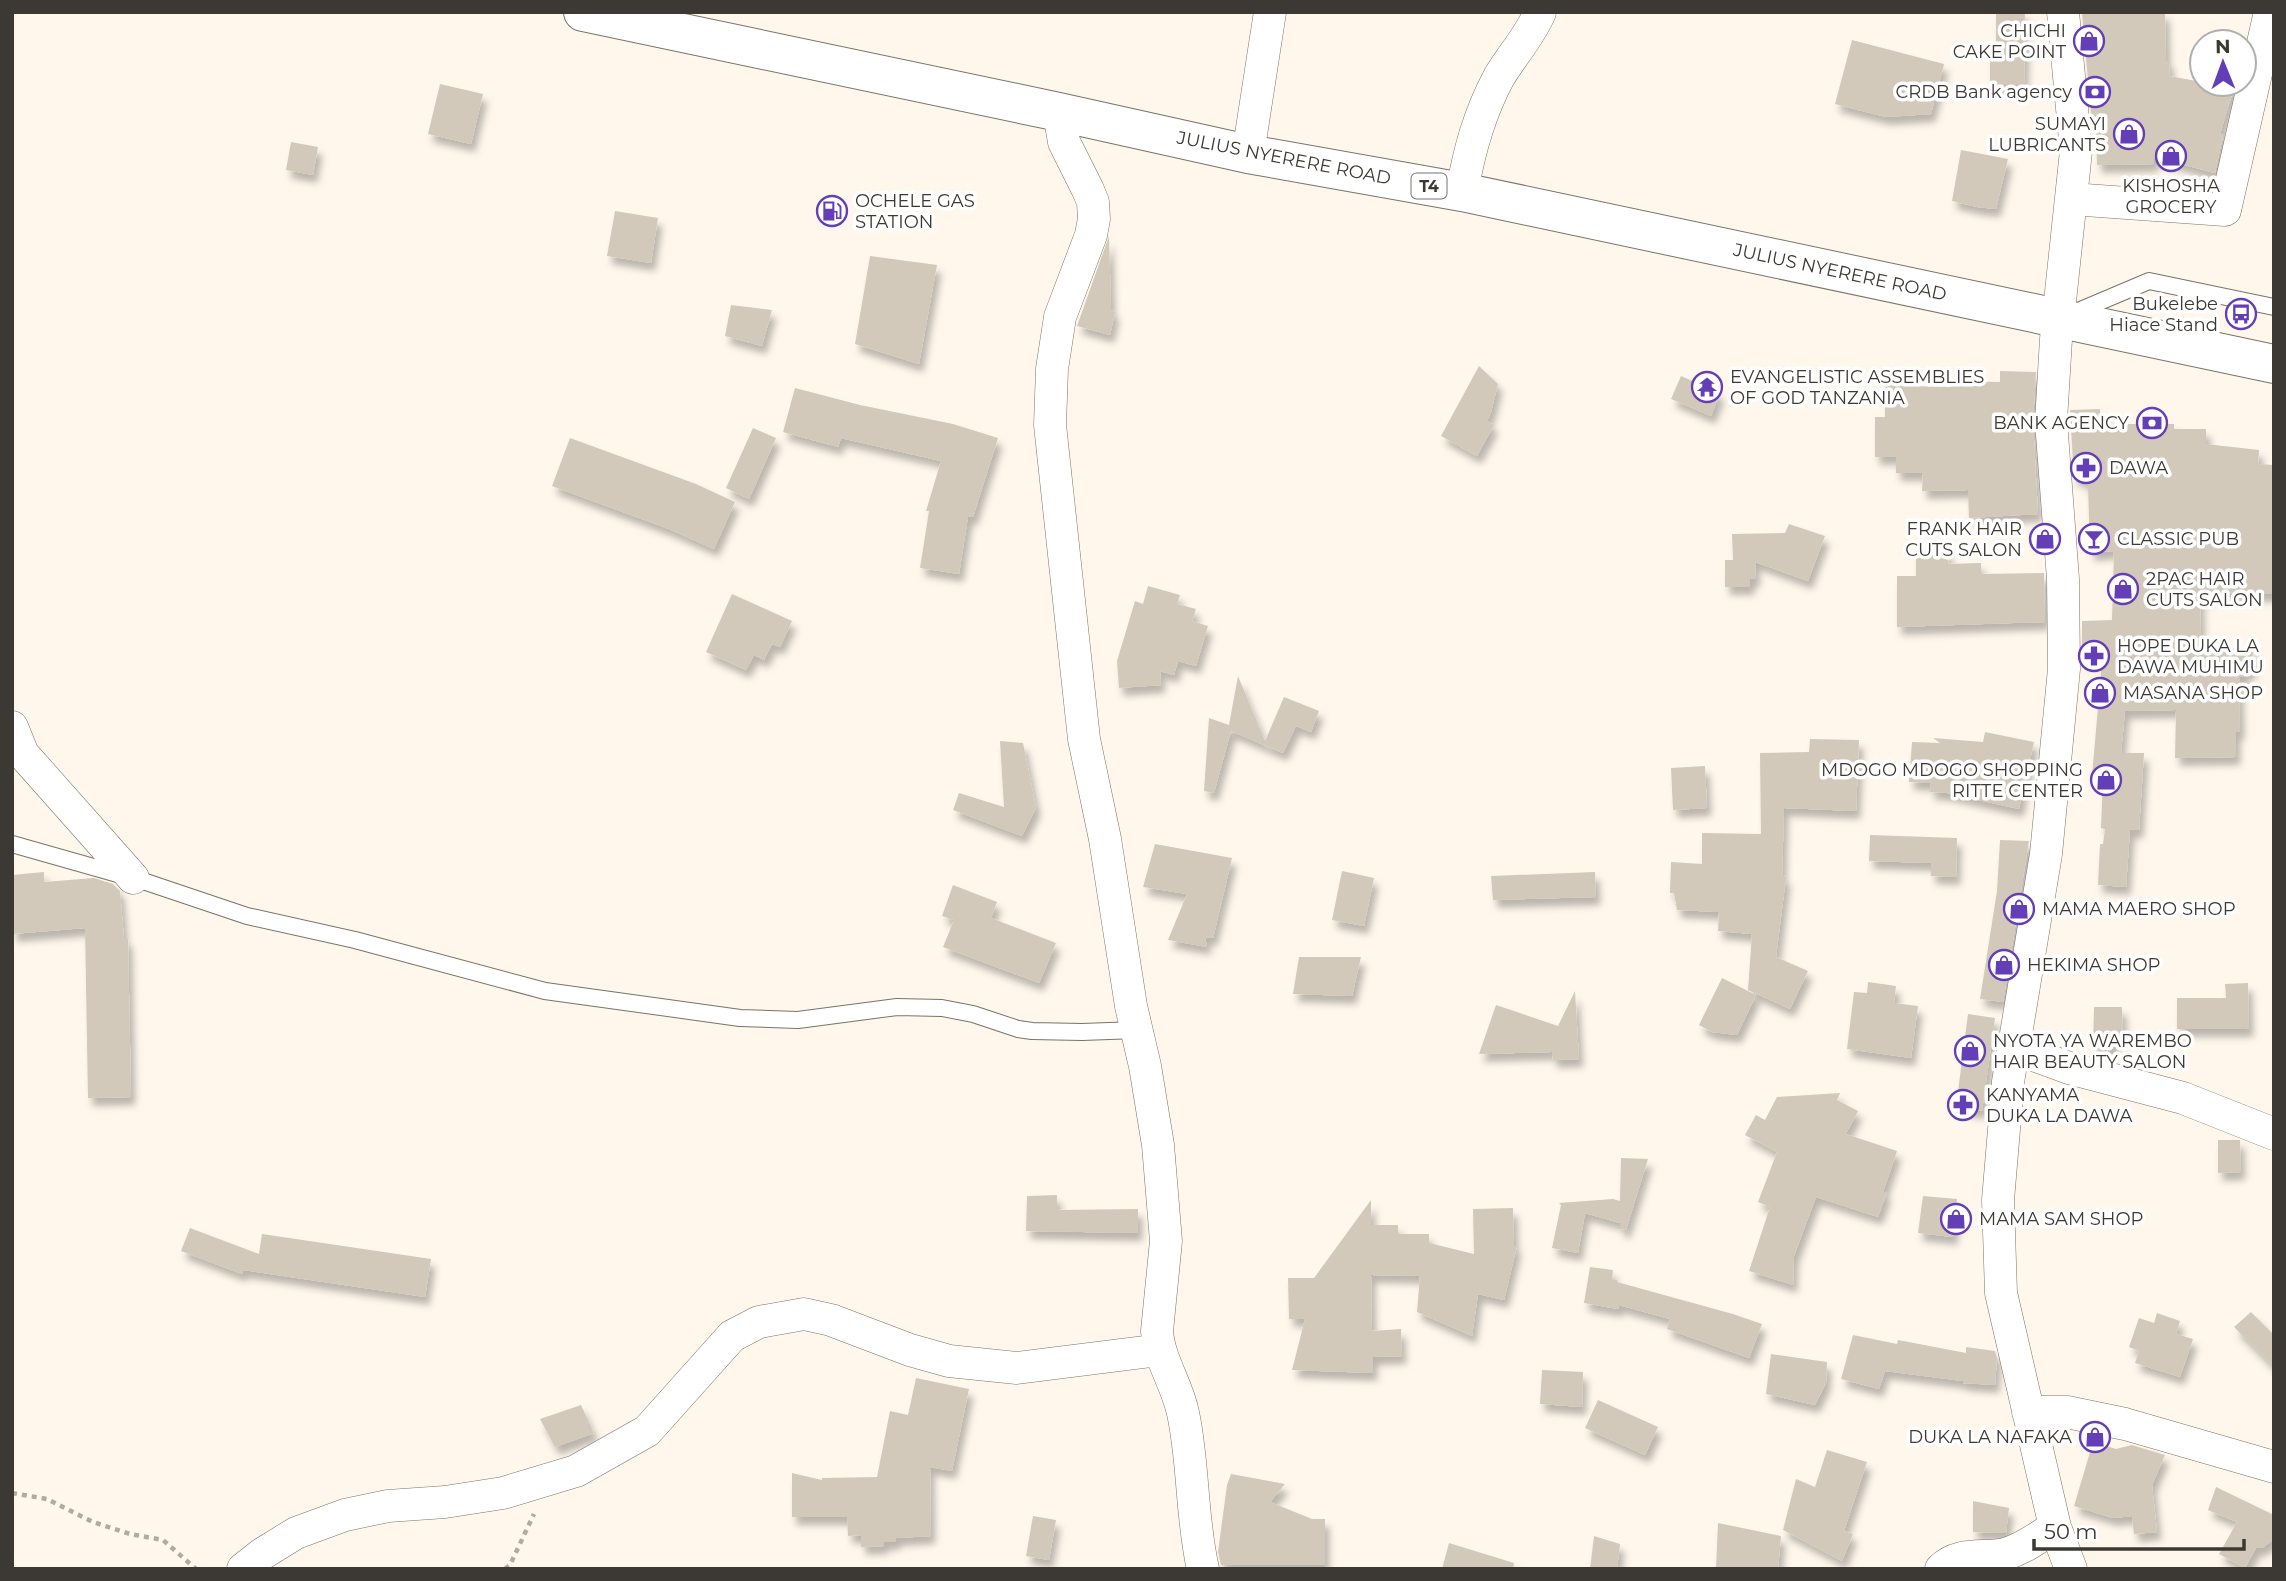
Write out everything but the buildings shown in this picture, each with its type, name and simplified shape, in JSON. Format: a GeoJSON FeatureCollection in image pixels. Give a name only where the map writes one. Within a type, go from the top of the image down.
{"type":"FeatureCollection","features":[{"type":"Feature","properties":{"kind":"highway","name":"JULIUS NYERERE ROAD"},"geometry":{"type":"LineString","coordinates":[[583,12],[1248,154],[1461,192],[2274,364]]}},
{"type":"Feature","properties":{"kind":"street"},"geometry":{"type":"LineString","coordinates":[[1248,154],[1270,12]]}},
{"type":"Feature","properties":{"kind":"street"},"geometry":{"type":"LineString","coordinates":[[1461,192],[1474,134],[1487,102],[1505,68],[1529,35],[1540,12]]}},
{"type":"Feature","properties":{"kind":"street"},"geometry":{"type":"LineString","coordinates":[[2063,12],[2076,151],[2051,421],[2063,579],[2064,669],[2046,854],[2008,1082],[1998,1200],[2001,1293],[2055,1527],[2071,1569]]}},
{"type":"Feature","properties":{"kind":"street"},"geometry":{"type":"LineString","coordinates":[[2071,199],[2225,210],[2270,12]]}},
{"type":"Feature","properties":{"kind":"street"},"geometry":{"type":"LineString","coordinates":[[1059,112],[1064,142],[1093,202],[1094,219],[1091,235],[1060,317],[1052,369],[1050,425],[1084,739],[1105,839],[1116,916],[1158,1145],[1166,1241],[1157,1331],[1160,1350],[1183,1410],[1190,1450],[1192,1499],[1203,1569]]}},
{"type":"Feature","properties":{"kind":"street"},"geometry":{"type":"LineString","coordinates":[[12,727],[23,754],[133,878]]}},
{"type":"Feature","properties":{"kind":"street"},"geometry":{"type":"LineString","coordinates":[[2014,1048],[2069,1068],[2183,1098],[2274,1134]]}},
{"type":"Feature","properties":{"kind":"street"},"geometry":{"type":"LineString","coordinates":[[243,1569],[296,1533],[345,1515],[388,1506],[445,1502],[503,1493],[576,1471],[647,1432],[732,1336],[759,1322],[804,1314],[831,1320],[909,1350],[949,1362],[1017,1368],[1160,1350]]}},
{"type":"Feature","properties":{"kind":"street"},"geometry":{"type":"LineString","coordinates":[[2028,1412],[2067,1412],[2124,1424],[2274,1467]]}},
{"type":"Feature","properties":{"kind":"street"},"geometry":{"type":"LineString","coordinates":[[1941,1569],[1947,1563],[1960,1558],[2003,1555],[2023,1548],[2055,1527]]}},
{"type":"Feature","properties":{"kind":"lane"},"geometry":{"type":"LineString","coordinates":[[2059,319],[2149,281],[2274,307]]}},
{"type":"Feature","properties":{"kind":"lane"},"geometry":{"type":"LineString","coordinates":[[12,844],[133,878],[247,916],[355,940],[545,991],[740,1018],[798,1020],[897,1007],[943,1008],[1032,1031],[1137,1030]]}},
{"type":"Feature","properties":{"kind":"path"},"geometry":{"type":"LineString","coordinates":[[505,1569],[510,1565],[551,1479]]}},
{"type":"Feature","properties":{"kind":"path"},"geometry":{"type":"LineString","coordinates":[[12,1493],[47,1499],[93,1522],[130,1534],[163,1540],[196,1569]]}},
{"type":"Feature","properties":{"kind":"place","name":"CHICHI CAKE POINT"},"geometry":{"type":"Point","coordinates":[2089,41]}},
{"type":"Feature","properties":{"kind":"place","name":"CRDB Bank agency"},"geometry":{"type":"Point","coordinates":[2095,92]}},
{"type":"Feature","properties":{"kind":"place","name":"SUMAYI LUBRICANTS"},"geometry":{"type":"Point","coordinates":[2129,134]}},
{"type":"Feature","properties":{"kind":"place","name":"KISHOSHA GROCERY"},"geometry":{"type":"Point","coordinates":[2171,156]}},
{"type":"Feature","properties":{"kind":"place","name":"OCHELE GAS STATION"},"geometry":{"type":"Point","coordinates":[832,211]}},
{"type":"Feature","properties":{"kind":"place","name":"Bukelebe Hiace Stand"},"geometry":{"type":"Point","coordinates":[2241,314]}},
{"type":"Feature","properties":{"kind":"place","name":"EVANGELISTIC ASSEMBLIES OF GOD TANZANIA"},"geometry":{"type":"Point","coordinates":[1707,387]}},
{"type":"Feature","properties":{"kind":"place","name":"BANK AGENCY"},"geometry":{"type":"Point","coordinates":[2152,423]}},
{"type":"Feature","properties":{"kind":"place","name":"DAWA"},"geometry":{"type":"Point","coordinates":[2086,468]}},
{"type":"Feature","properties":{"kind":"place","name":"FRANK HAIR CUTS SALON"},"geometry":{"type":"Point","coordinates":[2045,539]}},
{"type":"Feature","properties":{"kind":"place","name":"CLASSIC PUB"},"geometry":{"type":"Point","coordinates":[2094,539]}},
{"type":"Feature","properties":{"kind":"place","name":"2PAC HAIR CUTS SALON"},"geometry":{"type":"Point","coordinates":[2123,589]}},
{"type":"Feature","properties":{"kind":"place","name":"HOPE DUKA LA DAWA MUHIMU"},"geometry":{"type":"Point","coordinates":[2094,656]}},
{"type":"Feature","properties":{"kind":"place","name":"MASANA SHOP"},"geometry":{"type":"Point","coordinates":[2100,693]}},
{"type":"Feature","properties":{"kind":"place","name":"MDOGO MDOGO SHOPPING RITTE CENTER"},"geometry":{"type":"Point","coordinates":[2106,780]}},
{"type":"Feature","properties":{"kind":"place","name":"MAMA MAERO SHOP"},"geometry":{"type":"Point","coordinates":[2019,909]}},
{"type":"Feature","properties":{"kind":"place","name":"HEKIMA SHOP"},"geometry":{"type":"Point","coordinates":[2004,965]}},
{"type":"Feature","properties":{"kind":"place","name":"NYOTA YA WAREMBO HAIR BEAUTY SALON"},"geometry":{"type":"Point","coordinates":[1970,1051]}},
{"type":"Feature","properties":{"kind":"place","name":"KANYAMA DUKA LA DAWA"},"geometry":{"type":"Point","coordinates":[1963,1105]}},
{"type":"Feature","properties":{"kind":"place","name":"MAMA SAM SHOP"},"geometry":{"type":"Point","coordinates":[1956,1219]}},
{"type":"Feature","properties":{"kind":"place","name":"DUKA LA NAFAKA"},"geometry":{"type":"Point","coordinates":[2095,1437]}}]}
